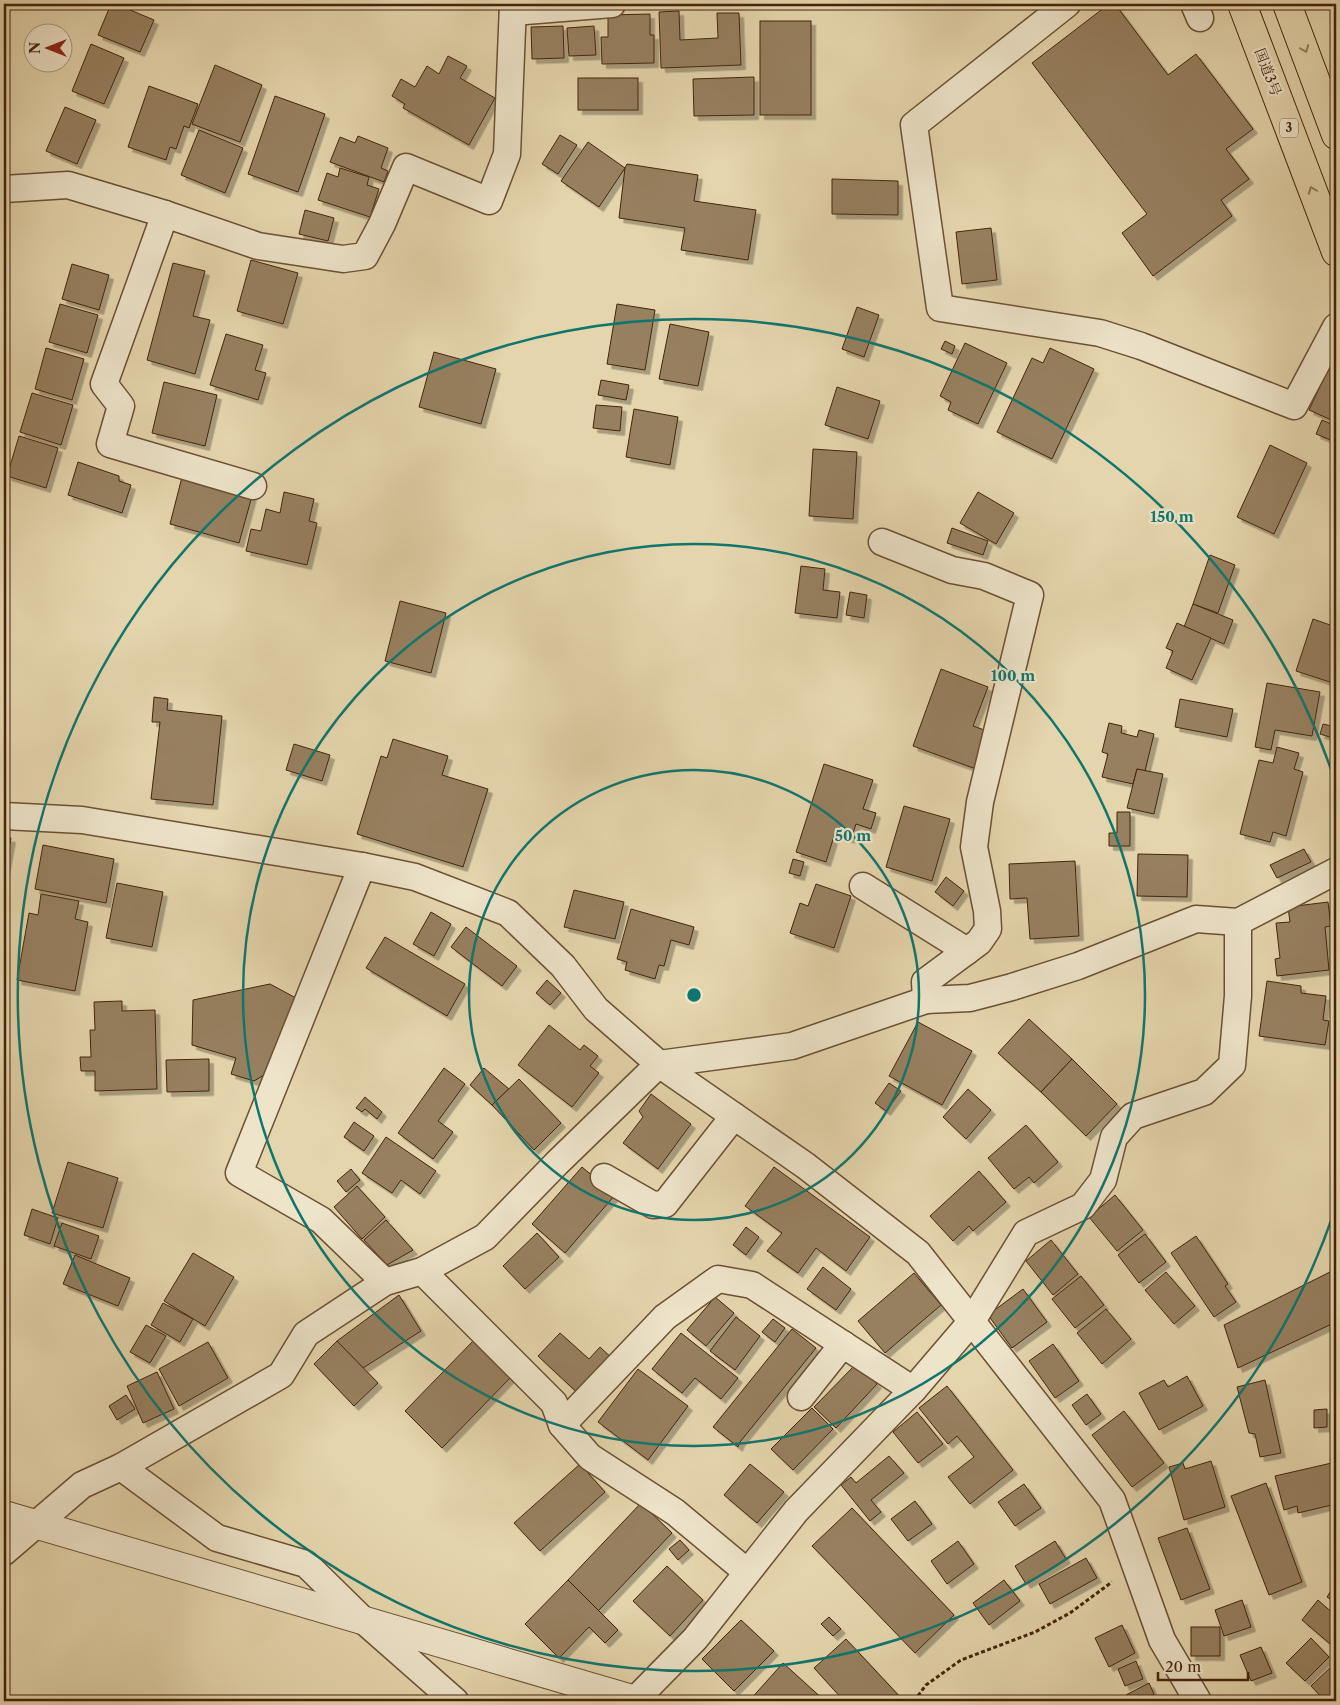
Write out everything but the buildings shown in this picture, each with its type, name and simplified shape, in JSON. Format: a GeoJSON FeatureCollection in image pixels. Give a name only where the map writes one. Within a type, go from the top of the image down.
{"type":"FeatureCollection","features":[{"type":"Feature","properties":{"kind":"highway","name":"国道3号"},"geometry":{"type":"LineString","coordinates":[[1242,4],[1336,252]]}},
{"type":"Feature","properties":{"kind":"highway"},"geometry":{"type":"LineString","coordinates":[[1287,4],[1329,95],[1336,136]]}},
{"type":"Feature","properties":{"kind":"street"},"geometry":{"type":"LineString","coordinates":[[4,188],[68,185],[165,214],[258,246],[343,259],[365,256],[382,224],[406,167],[489,201],[507,154],[514,8],[612,4]]}},
{"type":"Feature","properties":{"kind":"street"},"geometry":{"type":"LineString","coordinates":[[1067,4],[914,125],[940,308],[1100,333],[1141,346],[1294,406],[1336,327]]}},
{"type":"Feature","properties":{"kind":"street"},"geometry":{"type":"LineString","coordinates":[[165,214],[104,384],[121,406],[110,444],[253,486]]}},
{"type":"Feature","properties":{"kind":"street"},"geometry":{"type":"LineString","coordinates":[[882,542],[952,570],[984,576],[1030,595],[980,802],[974,846],[987,910],[988,929],[979,942],[924,982],[926,1000]]}},
{"type":"Feature","properties":{"kind":"street"},"geometry":{"type":"LineString","coordinates":[[4,816],[82,820],[362,866],[415,877],[508,913],[563,966],[596,1009],[660,1064],[806,1166],[918,1253],[1112,1500],[1162,1640],[1198,1701]]}},
{"type":"Feature","properties":{"kind":"street"},"geometry":{"type":"LineString","coordinates":[[362,866],[239,1173],[321,1220],[385,1282]]}},
{"type":"Feature","properties":{"kind":"street"},"geometry":{"type":"LineString","coordinates":[[4,1552],[82,1485],[121,1466],[281,1375],[306,1334],[385,1282],[422,1271],[486,1237],[558,1163],[660,1064],[792,1046],[926,1000],[970,998],[1012,987],[1078,966],[1196,919],[1238,922],[1336,871]]}},
{"type":"Feature","properties":{"kind":"street"},"geometry":{"type":"LineString","coordinates":[[863,886],[967,951]]}},
{"type":"Feature","properties":{"kind":"street"},"geometry":{"type":"LineString","coordinates":[[4,1515],[635,1700],[695,1639],[796,1511],[913,1390],[972,1321],[1026,1233],[1083,1206],[1103,1180],[1114,1137],[1133,1116],[1204,1092],[1232,1065],[1238,996],[1238,922]]}},
{"type":"Feature","properties":{"kind":"street"},"geometry":{"type":"LineString","coordinates":[[604,1177],[654,1205],[665,1204],[734,1116]]}},
{"type":"Feature","properties":{"kind":"street"},"geometry":{"type":"LineString","coordinates":[[422,1271],[554,1402],[562,1425],[590,1457],[675,1512],[748,1572]]}},
{"type":"Feature","properties":{"kind":"street"},"geometry":{"type":"LineString","coordinates":[[562,1425],[666,1317],[718,1279],[752,1285],[913,1390]]}},
{"type":"Feature","properties":{"kind":"street"},"geometry":{"type":"LineString","coordinates":[[800,1397],[842,1344]]}},
{"type":"Feature","properties":{"kind":"street"},"geometry":{"type":"LineString","coordinates":[[121,1466],[217,1538],[306,1564],[363,1620],[455,1701]]}},
{"type":"Feature","properties":{"kind":"path"},"geometry":{"type":"LineString","coordinates":[[914,1701],[926,1685],[960,1660],[1034,1632],[1063,1617],[1136,1565]]}}]}
